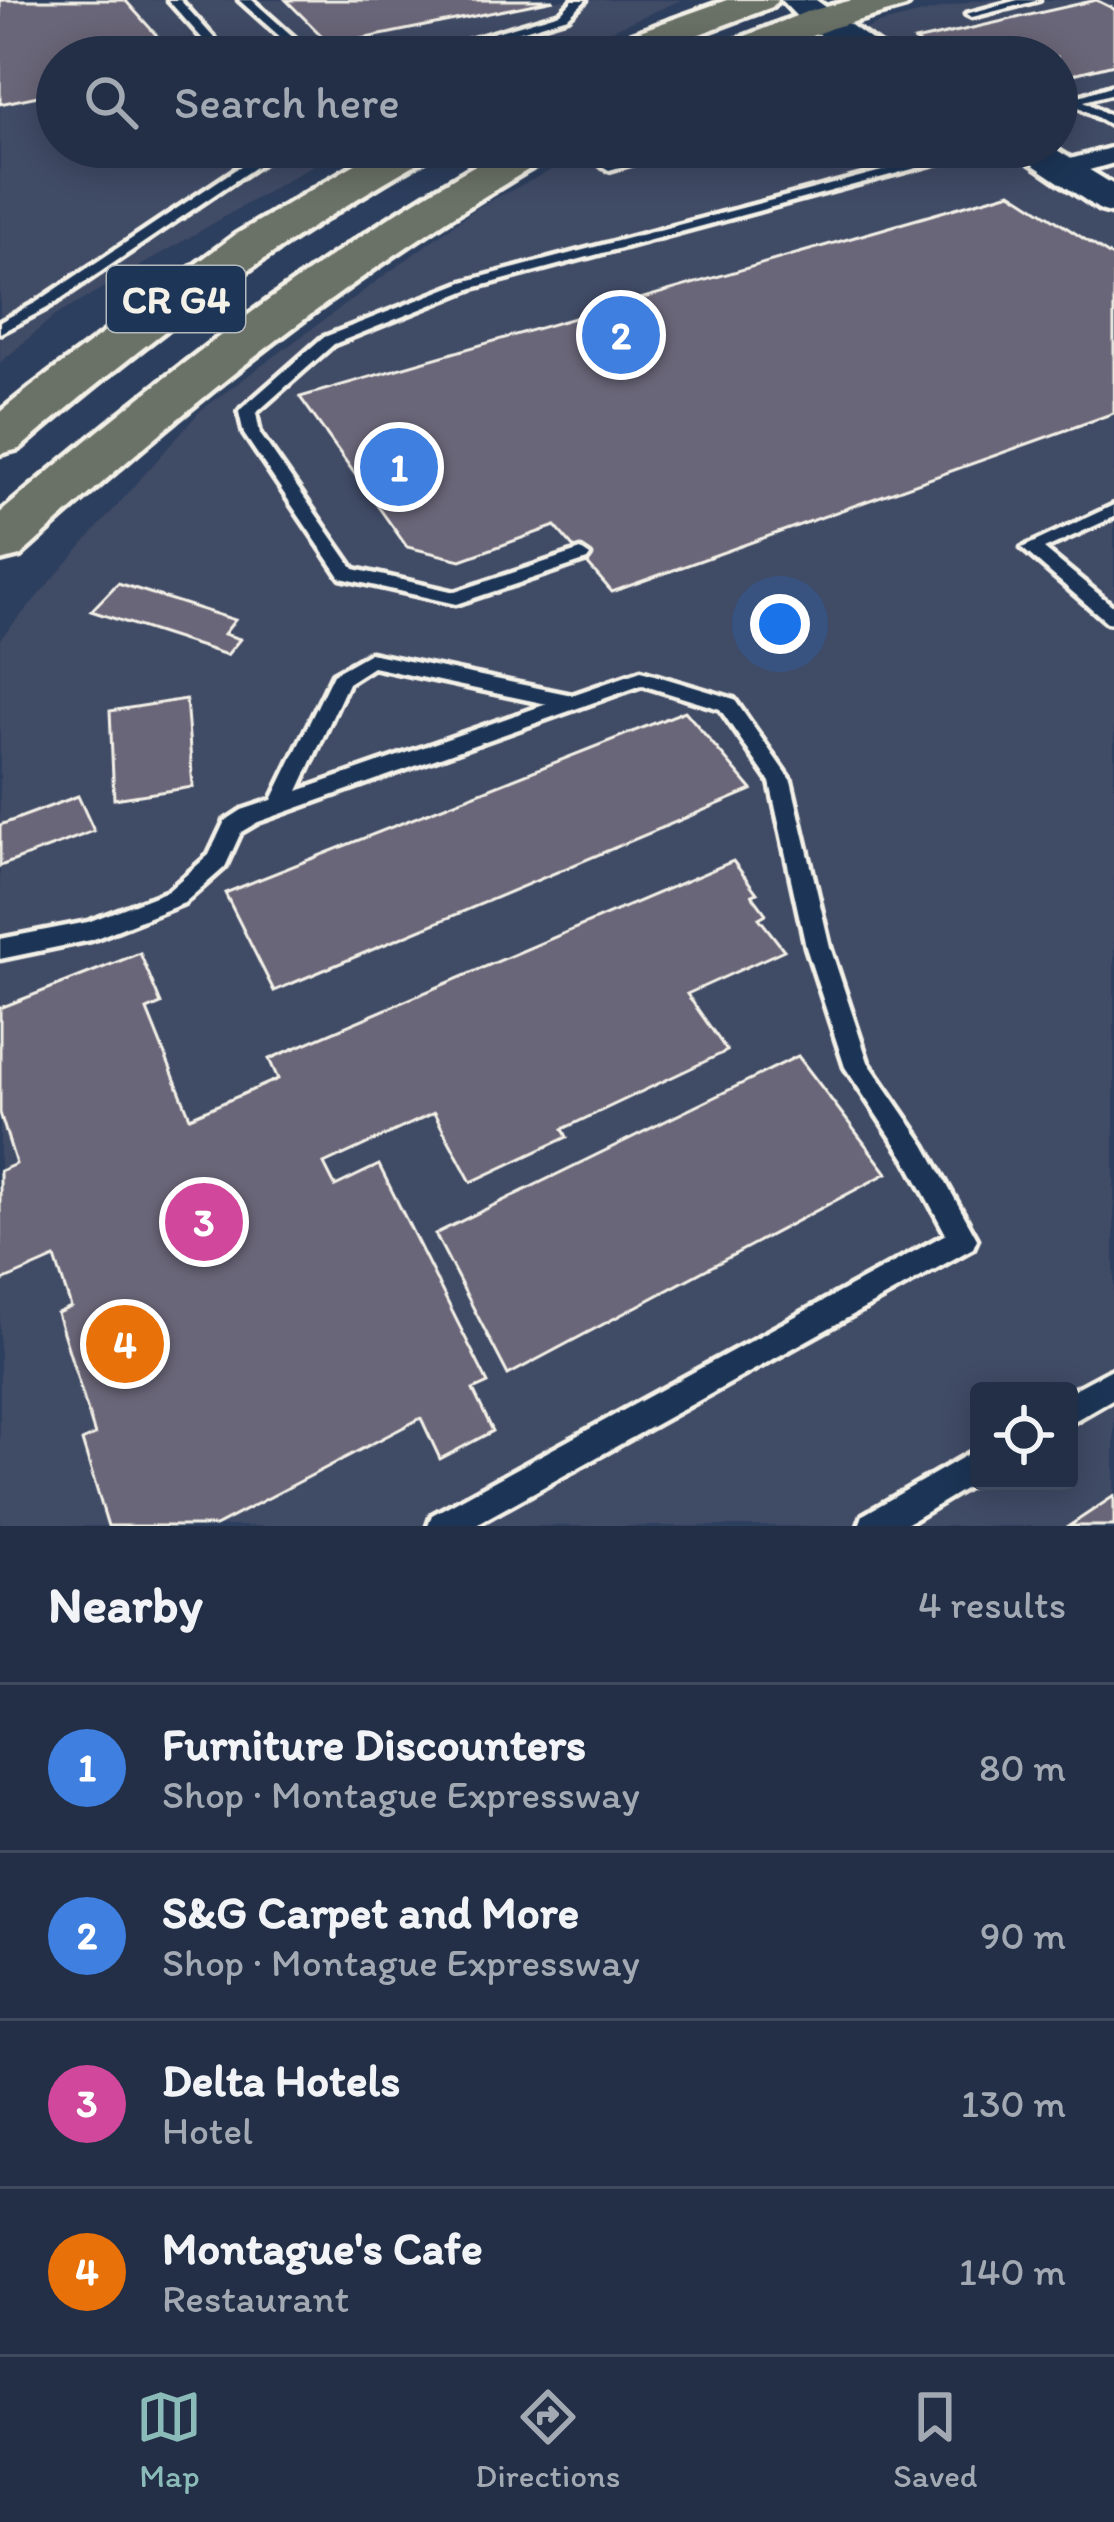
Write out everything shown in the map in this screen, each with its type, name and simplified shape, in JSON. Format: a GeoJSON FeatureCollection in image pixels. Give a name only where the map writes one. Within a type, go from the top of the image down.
{"type":"FeatureCollection","features":[{"type":"Feature","properties":{"kind":"highway"},"geometry":{"type":"LineString","coordinates":[[648,36],[689,0]]}},
{"type":"Feature","properties":{"kind":"highway"},"geometry":{"type":"LineString","coordinates":[[656,36],[761,0]]}},
{"type":"Feature","properties":{"kind":"highway"},"geometry":{"type":"LineString","coordinates":[[763,36],[808,10],[894,0]]}},
{"type":"Feature","properties":{"kind":"highway","name":"CR G4"},"geometry":{"type":"LineString","coordinates":[[0,439],[105,350],[269,232],[379,168]]}},
{"type":"Feature","properties":{"kind":"highway","name":"CR G4"},"geometry":{"type":"LineString","coordinates":[[0,543],[185,380],[340,265],[437,201],[498,168]]}},
{"type":"Feature","properties":{"kind":"street"},"geometry":{"type":"LineString","coordinates":[[761,0],[808,10],[847,36]]}},
{"type":"Feature","properties":{"kind":"street"},"geometry":{"type":"LineString","coordinates":[[1078,165],[1114,154]]}},
{"type":"Feature","properties":{"kind":"street"},"geometry":{"type":"LineString","coordinates":[[1058,168],[1114,202]]}},
{"type":"Feature","properties":{"kind":"street"},"geometry":{"type":"LineString","coordinates":[[1061,170],[1068,168]]}},
{"type":"Feature","properties":{"kind":"lane"},"geometry":{"type":"LineString","coordinates":[[174,0],[206,36]]}},
{"type":"Feature","properties":{"kind":"lane"},"geometry":{"type":"LineString","coordinates":[[244,0],[286,36]]}},
{"type":"Feature","properties":{"kind":"lane"},"geometry":{"type":"LineString","coordinates":[[492,36],[564,15],[580,0]]}},
{"type":"Feature","properties":{"kind":"lane"},"geometry":{"type":"LineString","coordinates":[[972,14],[1033,0]]}},
{"type":"Feature","properties":{"kind":"lane"},"geometry":{"type":"LineString","coordinates":[[1078,98],[1114,89]]}},
{"type":"Feature","properties":{"kind":"lane"},"geometry":{"type":"LineString","coordinates":[[1078,103],[1114,123]]}},
{"type":"Feature","properties":{"kind":"lane"},"geometry":{"type":"LineString","coordinates":[[0,328],[247,168]]}},
{"type":"Feature","properties":{"kind":"lane"},"geometry":{"type":"LineString","coordinates":[[580,556],[456,598],[347,574],[252,434],[247,412],[328,341],[468,285],[908,168]]}},
{"type":"Feature","properties":{"kind":"lane"},"geometry":{"type":"LineString","coordinates":[[1114,509],[1030,548],[1114,617]]}},
{"type":"Feature","properties":{"kind":"lane"},"geometry":{"type":"LineString","coordinates":[[280,804],[333,692],[352,668],[370,660],[571,701]]}},
{"type":"Feature","properties":{"kind":"lane"},"geometry":{"type":"LineString","coordinates":[[0,949],[91,931],[176,897],[217,861],[233,827],[280,804],[571,701],[641,678],[727,704],[780,781],[818,947],[857,1067],[916,1154],[963,1239],[443,1526]]}},
{"type":"Feature","properties":{"kind":"lane"},"geometry":{"type":"LineString","coordinates":[[1078,1404],[1114,1382]]}},
{"type":"Feature","properties":{"kind":"lane"},"geometry":{"type":"LineString","coordinates":[[874,1526],[970,1468]]}},
{"type":"Feature","properties":{"kind":"shaded area"},"geometry":{"type":"Polygon","coordinates":[[[0,0],[681,0],[598,36],[36,36],[36,168],[308,168],[53,317],[0,363],[0,0]]]}},
{"type":"Feature","properties":{"kind":"shaded area"},"geometry":{"type":"Polygon","coordinates":[[[975,0],[1114,0],[1114,1526],[0,1526],[0,639],[201,410],[478,207],[555,168],[1078,168],[1078,36],[849,36],[975,0]]]}},
{"type":"Feature","properties":{"kind":"building"},"geometry":{"type":"Polygon","coordinates":[[[0,0],[125,0],[157,36],[36,36],[36,96],[0,104],[0,0]]]}},
{"type":"Feature","properties":{"kind":"building"},"geometry":{"type":"Polygon","coordinates":[[[286,0],[554,0],[376,36],[322,36],[286,0]]]}},
{"type":"Feature","properties":{"kind":"building"},"geometry":{"type":"Polygon","coordinates":[[[1096,0],[1114,9],[1114,64],[1078,73],[1078,36],[937,36],[1096,0]]]}},
{"type":"Feature","properties":{"kind":"building"},"geometry":{"type":"Polygon","coordinates":[[[1011,192],[1114,258],[1114,413],[612,592],[555,526],[461,560],[407,547],[300,397],[1011,192]]]}},
{"type":"Feature","properties":{"kind":"building"},"geometry":{"type":"Polygon","coordinates":[[[118,583],[235,620],[224,634],[240,639],[227,655],[91,611],[118,583]]]}},
{"type":"Feature","properties":{"kind":"building"},"geometry":{"type":"Polygon","coordinates":[[[186,699],[193,787],[114,799],[110,711],[186,699]]]}},
{"type":"Feature","properties":{"kind":"building"},"geometry":{"type":"Polygon","coordinates":[[[685,711],[752,790],[274,991],[225,893],[685,711]]]}},
{"type":"Feature","properties":{"kind":"building"},"geometry":{"type":"Polygon","coordinates":[[[78,796],[94,831],[0,866],[0,825],[78,796]]]}},
{"type":"Feature","properties":{"kind":"building"},"geometry":{"type":"Polygon","coordinates":[[[733,861],[757,893],[752,895],[766,914],[759,918],[784,950],[687,994],[727,1051],[563,1129],[567,1137],[471,1182],[434,1113],[324,1164],[335,1186],[379,1165],[488,1383],[473,1390],[493,1431],[440,1459],[421,1418],[215,1526],[108,1526],[82,1441],[95,1435],[57,1313],[71,1307],[55,1258],[0,1282],[0,1171],[16,1164],[0,1113],[0,1008],[140,953],[161,1004],[147,1010],[190,1117],[278,1079],[269,1059],[733,861]]]}},
{"type":"Feature","properties":{"kind":"building"},"geometry":{"type":"Polygon","coordinates":[[[798,1056],[887,1173],[508,1375],[435,1234],[798,1056]]]}},
{"type":"Feature","properties":{"kind":"building"},"geometry":{"type":"Polygon","coordinates":[[[1114,1496],[1114,1526],[1069,1526],[1114,1496]]]}},
{"type":"Feature","properties":{"kind":"place","name":"S&G Carpet and More"},"geometry":{"type":"Point","coordinates":[621,335]}},
{"type":"Feature","properties":{"kind":"place","name":"Furniture Discounters"},"geometry":{"type":"Point","coordinates":[399,467]}},
{"type":"Feature","properties":{"kind":"place","name":"Delta Hotels"},"geometry":{"type":"Point","coordinates":[204,1222]}},
{"type":"Feature","properties":{"kind":"place","name":"Montague's Cafe"},"geometry":{"type":"Point","coordinates":[125,1344]}}]}
